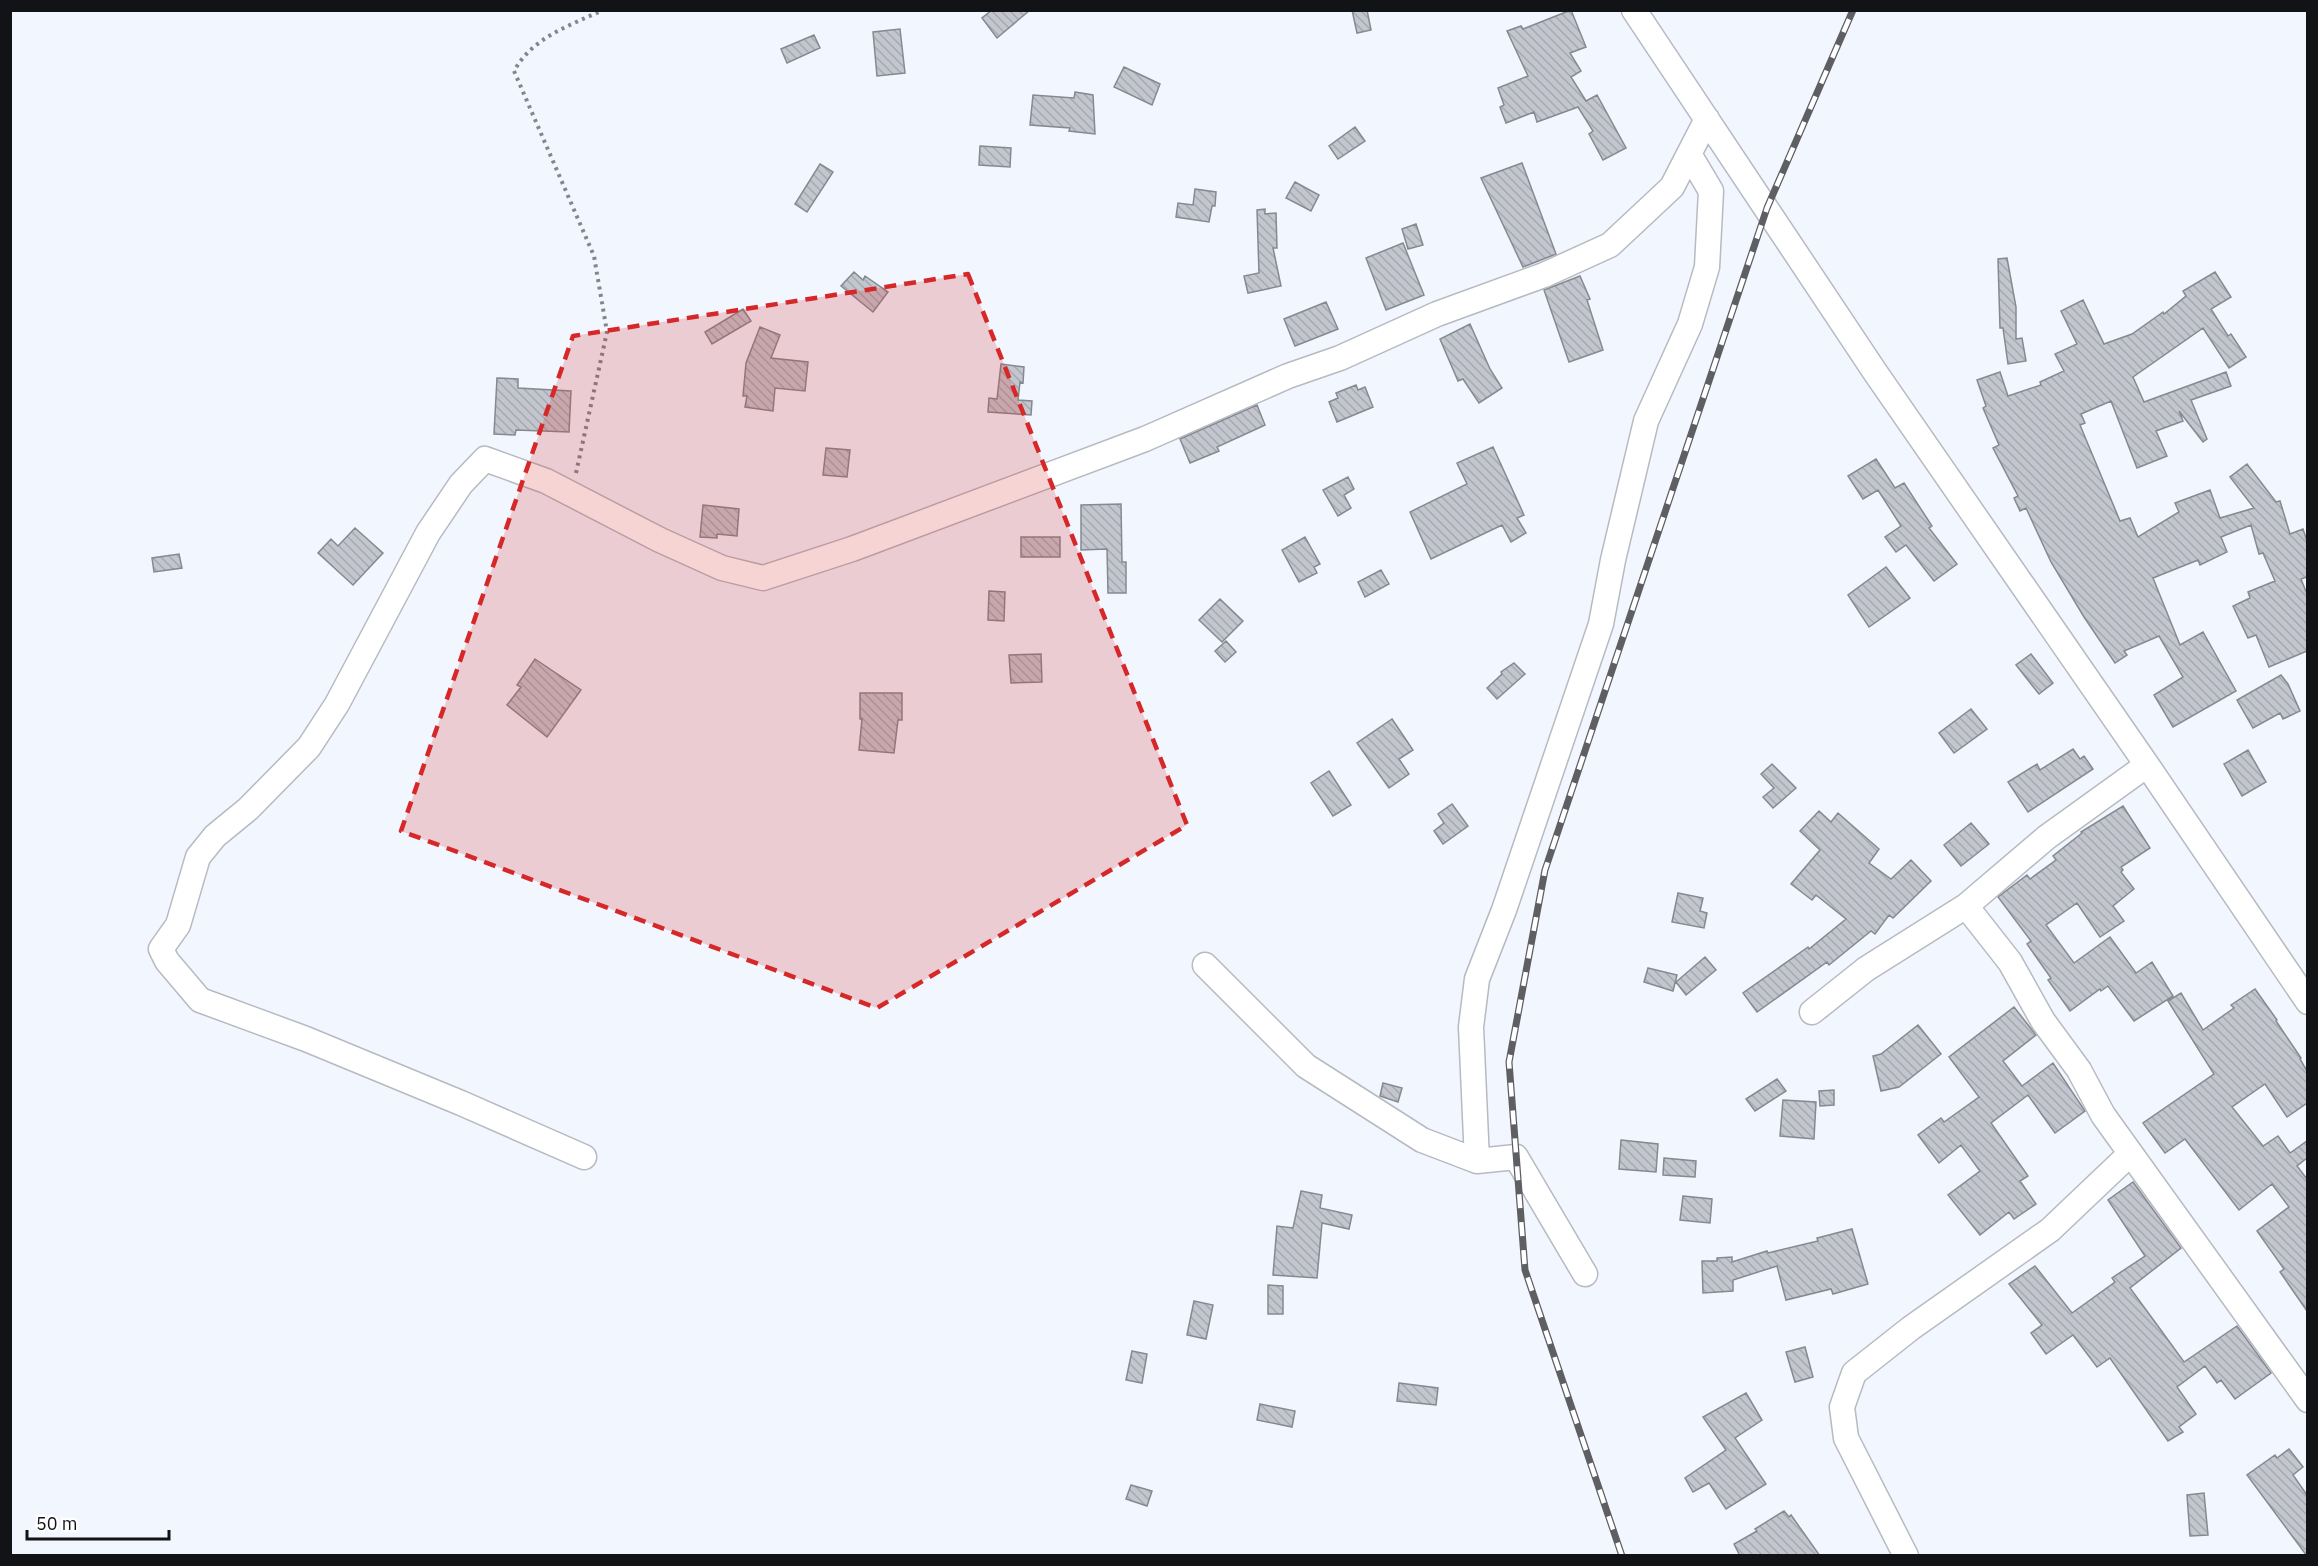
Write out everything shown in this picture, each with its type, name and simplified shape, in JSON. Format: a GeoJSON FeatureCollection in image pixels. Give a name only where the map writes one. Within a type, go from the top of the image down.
{"type":"FeatureCollection","features":[{"type":"Feature","properties":{"kind":"street"},"geometry":{"type":"LineString","coordinates":[[1634,10],[1875,372],[2147,765],[2307,1002]]}},
{"type":"Feature","properties":{"kind":"street"},"geometry":{"type":"LineString","coordinates":[[584,1157],[306,1039],[200,1000],[167,961],[161,949],[178,926],[198,857],[215,836],[248,809],[309,747],[337,705],[428,533],[461,484],[485,459],[546,481],[660,540],[723,568],[763,578],[852,549],[1144,439],[1288,376],[1340,358],[1437,314],[1544,275],[1610,245],[1672,187],[1707,119]]}},
{"type":"Feature","properties":{"kind":"street"},"geometry":{"type":"LineString","coordinates":[[1478,1161],[1471,1027],[1477,979],[1504,910],[1601,624],[1613,560],[1646,421],[1690,324],[1707,267],[1711,190],[1689,154]]}},
{"type":"Feature","properties":{"kind":"street"},"geometry":{"type":"LineString","coordinates":[[1812,1012],[1866,969],[1966,906],[2047,837],[2147,765]]}},
{"type":"Feature","properties":{"kind":"street"},"geometry":{"type":"LineString","coordinates":[[1966,906],[2010,962],[2043,1022],[2079,1070],[2103,1115],[2307,1400]]}},
{"type":"Feature","properties":{"kind":"street"},"geometry":{"type":"LineString","coordinates":[[1205,965],[1306,1066],[1422,1140],[1478,1161],[1516,1157],[1585,1274]]}},
{"type":"Feature","properties":{"kind":"street"},"geometry":{"type":"LineString","coordinates":[[1906,1556],[1846,1438],[1842,1407],[1854,1373],[1911,1328],[2050,1230],[2130,1154]]}},
{"type":"Feature","properties":{"kind":"path"},"geometry":{"type":"LineString","coordinates":[[571,495],[607,332],[594,256],[514,71],[522,57],[549,34],[603,10]]}},
{"type":"Feature","properties":{"kind":"highlighted area"},"geometry":{"type":"Polygon","coordinates":[[[968,274],[1187,825],[877,1008],[401,831],[573,336],[968,274]]]}},
{"type":"Feature","properties":{"kind":"building"},"geometry":{"type":"Polygon","coordinates":[[[992,10],[1030,10],[997,38],[982,18],[992,10]]]}},
{"type":"Feature","properties":{"kind":"building"},"geometry":{"type":"Polygon","coordinates":[[[1352,10],[1367,10],[1371,30],[1357,33],[1352,10]]]}},
{"type":"Feature","properties":{"kind":"building"},"geometry":{"type":"Polygon","coordinates":[[[1571,10],[1586,47],[1570,53],[1581,71],[1571,77],[1586,101],[1597,95],[1626,148],[1603,160],[1589,134],[1593,131],[1578,107],[1537,122],[1534,112],[1506,123],[1500,107],[1504,105],[1498,88],[1528,76],[1507,31],[1521,26],[1523,29],[1571,10]]]}},
{"type":"Feature","properties":{"kind":"building"},"geometry":{"type":"Polygon","coordinates":[[[900,29],[905,73],[877,76],[873,32],[900,29]]]}},
{"type":"Feature","properties":{"kind":"building"},"geometry":{"type":"Polygon","coordinates":[[[814,35],[820,48],[787,63],[781,49],[814,35]]]}},
{"type":"Feature","properties":{"kind":"building"},"geometry":{"type":"Polygon","coordinates":[[[1124,67],[1160,84],[1152,105],[1114,87],[1124,67]]]}},
{"type":"Feature","properties":{"kind":"building"},"geometry":{"type":"Polygon","coordinates":[[[1075,92],[1093,95],[1095,134],[1069,131],[1070,128],[1030,125],[1033,95],[1074,98],[1075,92]]]}},
{"type":"Feature","properties":{"kind":"building"},"geometry":{"type":"Polygon","coordinates":[[[1355,127],[1365,141],[1338,159],[1329,146],[1355,127]]]}},
{"type":"Feature","properties":{"kind":"building"},"geometry":{"type":"Polygon","coordinates":[[[980,146],[1011,148],[1010,167],[979,165],[980,146]]]}},
{"type":"Feature","properties":{"kind":"building"},"geometry":{"type":"Polygon","coordinates":[[[1522,163],[1556,254],[1523,267],[1481,178],[1522,163]]]}},
{"type":"Feature","properties":{"kind":"building"},"geometry":{"type":"Polygon","coordinates":[[[820,164],[833,172],[807,212],[795,204],[820,164]]]}},
{"type":"Feature","properties":{"kind":"building"},"geometry":{"type":"Polygon","coordinates":[[[1295,182],[1319,195],[1311,211],[1286,198],[1295,182]]]}},
{"type":"Feature","properties":{"kind":"building"},"geometry":{"type":"Polygon","coordinates":[[[1195,189],[1216,192],[1215,206],[1212,206],[1209,222],[1176,217],[1178,203],[1193,205],[1195,189]]]}},
{"type":"Feature","properties":{"kind":"building"},"geometry":{"type":"Polygon","coordinates":[[[1265,209],[1265,214],[1276,213],[1277,248],[1273,248],[1281,286],[1248,293],[1244,276],[1259,273],[1257,210],[1265,209]]]}},
{"type":"Feature","properties":{"kind":"building"},"geometry":{"type":"Polygon","coordinates":[[[1416,224],[1423,245],[1408,249],[1402,229],[1416,224]]]}},
{"type":"Feature","properties":{"kind":"building"},"geometry":{"type":"Polygon","coordinates":[[[1403,243],[1424,295],[1386,310],[1366,258],[1403,243]]]}},
{"type":"Feature","properties":{"kind":"building"},"geometry":{"type":"Polygon","coordinates":[[[2007,258],[2016,307],[2016,339],[2022,338],[2026,361],[2008,364],[2003,328],[2000,328],[1998,259],[2007,258]]]}},
{"type":"Feature","properties":{"kind":"building"},"geometry":{"type":"Polygon","coordinates":[[[854,272],[863,280],[865,276],[888,292],[873,312],[841,286],[854,272]]]}},
{"type":"Feature","properties":{"kind":"building"},"geometry":{"type":"Polygon","coordinates":[[[2215,272],[2231,297],[2211,309],[2228,336],[2231,334],[2246,357],[2229,368],[2203,328],[2133,377],[2144,402],[2226,372],[2231,386],[2191,400],[2207,439],[2203,442],[2179,411],[2183,421],[2156,431],[2167,456],[2137,468],[2111,401],[2081,414],[2085,423],[2080,425],[2120,521],[2130,518],[2138,537],[2179,512],[2175,503],[2210,490],[2220,518],[2254,508],[2230,477],[2247,464],[2276,502],[2280,501],[2290,534],[2303,529],[2307,541],[2307,577],[2301,579],[2307,594],[2307,651],[2269,667],[2256,635],[2248,638],[2233,606],[2250,598],[2248,592],[2275,581],[2263,553],[2259,554],[2251,525],[2221,537],[2227,552],[2200,565],[2198,560],[2153,578],[2180,645],[2203,632],[2236,691],[2173,727],[2154,695],[2183,677],[2159,636],[2124,651],[2127,655],[2115,663],[2051,562],[2026,508],[2020,511],[2014,498],[2018,496],[1993,448],[1999,445],[1983,408],[1986,406],[1977,380],[2000,372],[2008,396],[2041,385],[2040,382],[2064,371],[2055,354],[2077,344],[2061,311],[2083,300],[2104,344],[2132,334],[2163,312],[2164,314],[2186,296],[2183,291],[2215,272]]]}},
{"type":"Feature","properties":{"kind":"building"},"geometry":{"type":"Polygon","coordinates":[[[1580,276],[1590,299],[1587,300],[1603,350],[1569,362],[1544,290],[1580,276]]]}},
{"type":"Feature","properties":{"kind":"building"},"geometry":{"type":"Polygon","coordinates":[[[1326,302],[1338,329],[1295,346],[1284,319],[1326,302]]]}},
{"type":"Feature","properties":{"kind":"building"},"geometry":{"type":"Polygon","coordinates":[[[743,309],[751,321],[712,344],[705,332],[743,309]]]}},
{"type":"Feature","properties":{"kind":"building"},"geometry":{"type":"Polygon","coordinates":[[[1470,324],[1490,369],[1502,388],[1479,403],[1463,379],[1458,381],[1440,339],[1470,324]]]}},
{"type":"Feature","properties":{"kind":"building"},"geometry":{"type":"Polygon","coordinates":[[[760,327],[780,335],[771,358],[808,362],[805,391],[775,388],[773,411],[745,407],[747,396],[743,396],[746,363],[760,327]]]}},
{"type":"Feature","properties":{"kind":"building"},"geometry":{"type":"Polygon","coordinates":[[[1001,364],[1024,367],[1023,383],[1020,382],[1018,400],[1032,401],[1031,415],[988,412],[989,398],[997,399],[1001,364]]]}},
{"type":"Feature","properties":{"kind":"building"},"geometry":{"type":"Polygon","coordinates":[[[497,378],[518,379],[518,388],[571,391],[569,432],[516,430],[515,435],[494,434],[497,378]]]}},
{"type":"Feature","properties":{"kind":"building"},"geometry":{"type":"Polygon","coordinates":[[[1356,385],[1358,390],[1365,387],[1373,407],[1337,422],[1329,402],[1338,398],[1336,393],[1356,385]]]}},
{"type":"Feature","properties":{"kind":"building"},"geometry":{"type":"Polygon","coordinates":[[[1257,405],[1265,425],[1217,447],[1219,451],[1190,463],[1180,439],[1257,405]]]}},
{"type":"Feature","properties":{"kind":"building"},"geometry":{"type":"Polygon","coordinates":[[[1493,447],[1524,515],[1517,518],[1526,533],[1511,542],[1502,525],[1431,559],[1410,512],[1467,484],[1457,463],[1493,447]]]}},
{"type":"Feature","properties":{"kind":"building"},"geometry":{"type":"Polygon","coordinates":[[[826,448],[850,450],[847,477],[823,475],[826,448]]]}},
{"type":"Feature","properties":{"kind":"building"},"geometry":{"type":"Polygon","coordinates":[[[1876,459],[1895,488],[1904,483],[1932,526],[1929,528],[1957,564],[1934,581],[1906,545],[1896,552],[1885,537],[1901,526],[1878,490],[1863,499],[1848,476],[1876,459]]]}},
{"type":"Feature","properties":{"kind":"building"},"geometry":{"type":"Polygon","coordinates":[[[1348,477],[1354,489],[1344,495],[1351,508],[1338,516],[1323,490],[1348,477]]]}},
{"type":"Feature","properties":{"kind":"building"},"geometry":{"type":"Polygon","coordinates":[[[1121,504],[1122,562],[1126,562],[1126,593],[1108,593],[1107,549],[1081,550],[1081,505],[1121,504]]]}},
{"type":"Feature","properties":{"kind":"building"},"geometry":{"type":"Polygon","coordinates":[[[703,505],[739,509],[737,536],[717,534],[717,538],[700,537],[703,505]]]}},
{"type":"Feature","properties":{"kind":"building"},"geometry":{"type":"Polygon","coordinates":[[[355,528],[383,553],[353,585],[318,553],[331,539],[338,546],[355,528]]]}},
{"type":"Feature","properties":{"kind":"building"},"geometry":{"type":"Polygon","coordinates":[[[1021,537],[1060,537],[1060,557],[1021,557],[1021,537]]]}},
{"type":"Feature","properties":{"kind":"building"},"geometry":{"type":"Polygon","coordinates":[[[1305,537],[1320,564],[1314,567],[1317,573],[1299,582],[1282,550],[1305,537]]]}},
{"type":"Feature","properties":{"kind":"building"},"geometry":{"type":"Polygon","coordinates":[[[179,554],[182,568],[154,572],[152,558],[179,554]]]}},
{"type":"Feature","properties":{"kind":"building"},"geometry":{"type":"Polygon","coordinates":[[[1886,567],[1910,598],[1869,627],[1848,595],[1886,567]]]}},
{"type":"Feature","properties":{"kind":"building"},"geometry":{"type":"Polygon","coordinates":[[[1381,570],[1389,584],[1365,597],[1358,582],[1381,570]]]}},
{"type":"Feature","properties":{"kind":"building"},"geometry":{"type":"Polygon","coordinates":[[[989,591],[1005,592],[1004,621],[988,620],[989,591]]]}},
{"type":"Feature","properties":{"kind":"building"},"geometry":{"type":"Polygon","coordinates":[[[1220,599],[1243,621],[1222,642],[1199,620],[1220,599]]]}},
{"type":"Feature","properties":{"kind":"building"},"geometry":{"type":"Polygon","coordinates":[[[1226,641],[1236,652],[1225,662],[1215,651],[1226,641]]]}},
{"type":"Feature","properties":{"kind":"building"},"geometry":{"type":"Polygon","coordinates":[[[1041,654],[1042,682],[1011,683],[1009,655],[1041,654]]]}},
{"type":"Feature","properties":{"kind":"building"},"geometry":{"type":"Polygon","coordinates":[[[2031,654],[2053,683],[2039,694],[2016,665],[2031,654]]]}},
{"type":"Feature","properties":{"kind":"building"},"geometry":{"type":"Polygon","coordinates":[[[535,659],[581,690],[547,737],[507,705],[521,687],[517,685],[535,659]]]}},
{"type":"Feature","properties":{"kind":"building"},"geometry":{"type":"Polygon","coordinates":[[[1514,663],[1525,674],[1497,699],[1487,688],[1502,674],[1501,672],[1514,663]]]}},
{"type":"Feature","properties":{"kind":"building"},"geometry":{"type":"Polygon","coordinates":[[[2281,675],[2288,684],[2300,711],[2283,719],[2280,713],[2253,728],[2237,700],[2281,675]]]}},
{"type":"Feature","properties":{"kind":"building"},"geometry":{"type":"Polygon","coordinates":[[[860,693],[902,693],[902,720],[898,720],[894,753],[859,750],[862,719],[860,719],[860,693]]]}},
{"type":"Feature","properties":{"kind":"building"},"geometry":{"type":"Polygon","coordinates":[[[1971,709],[1987,729],[1954,753],[1939,733],[1971,709]]]}},
{"type":"Feature","properties":{"kind":"building"},"geometry":{"type":"Polygon","coordinates":[[[1392,719],[1413,750],[1399,759],[1409,774],[1389,788],[1357,743],[1392,719]]]}},
{"type":"Feature","properties":{"kind":"building"},"geometry":{"type":"Polygon","coordinates":[[[2073,749],[2080,759],[2084,756],[2093,769],[2028,812],[2008,782],[2037,764],[2040,770],[2073,749]]]}},
{"type":"Feature","properties":{"kind":"building"},"geometry":{"type":"Polygon","coordinates":[[[2248,750],[2266,782],[2242,796],[2224,764],[2248,750]]]}},
{"type":"Feature","properties":{"kind":"building"},"geometry":{"type":"Polygon","coordinates":[[[1772,764],[1796,788],[1773,808],[1763,797],[1774,788],[1761,774],[1772,764]]]}},
{"type":"Feature","properties":{"kind":"building"},"geometry":{"type":"Polygon","coordinates":[[[1329,771],[1351,805],[1333,816],[1311,783],[1329,771]]]}},
{"type":"Feature","properties":{"kind":"building"},"geometry":{"type":"Polygon","coordinates":[[[1452,804],[1468,826],[1443,844],[1434,831],[1444,823],[1438,814],[1452,804]]]}},
{"type":"Feature","properties":{"kind":"building"},"geometry":{"type":"Polygon","coordinates":[[[2123,806],[2150,848],[2121,867],[2123,870],[2121,872],[2134,889],[2113,906],[2124,921],[2100,937],[2077,903],[2046,925],[2074,963],[2110,937],[2136,973],[2152,962],[2173,996],[2134,1021],[2108,986],[2101,991],[2100,989],[2070,1011],[2048,980],[2051,978],[2027,944],[2031,941],[1998,897],[2027,875],[2030,879],[2056,860],[2053,856],[2081,832],[2123,806]]]}},
{"type":"Feature","properties":{"kind":"building"},"geometry":{"type":"Polygon","coordinates":[[[1819,811],[1831,822],[1838,813],[1879,849],[1869,863],[1891,879],[1911,860],[1931,881],[1893,918],[1889,915],[1875,934],[1871,931],[1829,965],[1827,962],[1757,1012],[1743,993],[1808,947],[1809,949],[1846,919],[1816,895],[1812,900],[1791,884],[1820,850],[1800,831],[1819,811]]]}},
{"type":"Feature","properties":{"kind":"building"},"geometry":{"type":"Polygon","coordinates":[[[1971,823],[1989,844],[1961,866],[1944,845],[1971,823]]]}},
{"type":"Feature","properties":{"kind":"building"},"geometry":{"type":"Polygon","coordinates":[[[1678,893],[1703,898],[1700,911],[1707,913],[1704,928],[1672,922],[1678,893]]]}},
{"type":"Feature","properties":{"kind":"building"},"geometry":{"type":"Polygon","coordinates":[[[1705,957],[1716,970],[1686,995],[1676,982],[1705,957]]]}},
{"type":"Feature","properties":{"kind":"building"},"geometry":{"type":"Polygon","coordinates":[[[1648,968],[1677,975],[1673,991],[1644,982],[1648,968]]]}},
{"type":"Feature","properties":{"kind":"building"},"geometry":{"type":"Polygon","coordinates":[[[2255,989],[2277,1020],[2307,1071],[2307,1103],[2287,1117],[2265,1084],[2232,1107],[2263,1146],[2278,1136],[2290,1153],[2307,1141],[2307,1158],[2297,1166],[2307,1179],[2307,1311],[2280,1272],[2284,1269],[2257,1231],[2289,1207],[2272,1184],[2239,1210],[2185,1139],[2165,1153],[2143,1123],[2214,1074],[2168,1001],[2181,993],[2203,1030],[2234,1008],[2231,1005],[2255,989]]]}},
{"type":"Feature","properties":{"kind":"building"},"geometry":{"type":"Polygon","coordinates":[[[2014,1007],[2036,1035],[2003,1061],[2022,1086],[2053,1063],[2085,1111],[2055,1133],[2028,1095],[1991,1123],[2028,1176],[2020,1181],[2036,1204],[2014,1219],[2009,1212],[1980,1235],[1948,1195],[1980,1171],[1961,1145],[1939,1163],[1918,1135],[1941,1118],[1944,1122],[1979,1097],[1949,1057],[2014,1007]]]}},
{"type":"Feature","properties":{"kind":"building"},"geometry":{"type":"Polygon","coordinates":[[[1918,1025],[1941,1054],[1899,1087],[1881,1091],[1873,1056],[1881,1054],[1918,1025]]]}},
{"type":"Feature","properties":{"kind":"building"},"geometry":{"type":"Polygon","coordinates":[[[1777,1079],[1786,1091],[1755,1111],[1746,1099],[1777,1079]]]}},
{"type":"Feature","properties":{"kind":"building"},"geometry":{"type":"Polygon","coordinates":[[[1383,1083],[1402,1088],[1398,1102],[1380,1096],[1383,1083]]]}},
{"type":"Feature","properties":{"kind":"building"},"geometry":{"type":"Polygon","coordinates":[[[1834,1090],[1834,1105],[1820,1106],[1819,1091],[1834,1090]]]}},
{"type":"Feature","properties":{"kind":"building"},"geometry":{"type":"Polygon","coordinates":[[[1783,1100],[1816,1102],[1814,1139],[1780,1136],[1783,1100]]]}},
{"type":"Feature","properties":{"kind":"building"},"geometry":{"type":"Polygon","coordinates":[[[1621,1140],[1658,1144],[1656,1172],[1619,1169],[1621,1140]]]}},
{"type":"Feature","properties":{"kind":"building"},"geometry":{"type":"Polygon","coordinates":[[[1664,1158],[1696,1161],[1695,1177],[1663,1175],[1664,1158]]]}},
{"type":"Feature","properties":{"kind":"building"},"geometry":{"type":"Polygon","coordinates":[[[2133,1182],[2181,1248],[2130,1288],[2184,1362],[2237,1326],[2271,1373],[2235,1399],[2221,1380],[2217,1383],[2205,1366],[2177,1387],[2196,1414],[2179,1427],[2183,1432],[2168,1441],[2110,1358],[2097,1367],[2073,1335],[2046,1354],[2031,1333],[2042,1325],[2009,1284],[2035,1266],[2072,1313],[2115,1282],[2112,1278],[2145,1256],[2108,1200],[2133,1182]]]}},
{"type":"Feature","properties":{"kind":"building"},"geometry":{"type":"Polygon","coordinates":[[[1301,1191],[1322,1195],[1320,1208],[1352,1215],[1349,1229],[1322,1223],[1317,1278],[1273,1275],[1277,1226],[1293,1228],[1301,1191]]]}},
{"type":"Feature","properties":{"kind":"building"},"geometry":{"type":"Polygon","coordinates":[[[1683,1196],[1712,1199],[1710,1223],[1680,1220],[1683,1196]]]}},
{"type":"Feature","properties":{"kind":"building"},"geometry":{"type":"Polygon","coordinates":[[[1852,1229],[1868,1284],[1833,1294],[1831,1289],[1786,1300],[1777,1266],[1733,1280],[1733,1291],[1703,1293],[1702,1261],[1717,1261],[1717,1258],[1732,1257],[1732,1262],[1767,1251],[1768,1253],[1818,1241],[1817,1238],[1852,1229]]]}},
{"type":"Feature","properties":{"kind":"building"},"geometry":{"type":"Polygon","coordinates":[[[1268,1285],[1283,1286],[1283,1314],[1268,1314],[1268,1285]]]}},
{"type":"Feature","properties":{"kind":"building"},"geometry":{"type":"Polygon","coordinates":[[[1194,1301],[1213,1305],[1206,1339],[1187,1335],[1194,1301]]]}},
{"type":"Feature","properties":{"kind":"building"},"geometry":{"type":"Polygon","coordinates":[[[1805,1347],[1813,1377],[1795,1382],[1786,1352],[1805,1347]]]}},
{"type":"Feature","properties":{"kind":"building"},"geometry":{"type":"Polygon","coordinates":[[[1132,1351],[1147,1354],[1142,1383],[1126,1380],[1132,1351]]]}},
{"type":"Feature","properties":{"kind":"building"},"geometry":{"type":"Polygon","coordinates":[[[1399,1383],[1438,1388],[1436,1405],[1397,1401],[1399,1383]]]}},
{"type":"Feature","properties":{"kind":"building"},"geometry":{"type":"Polygon","coordinates":[[[1746,1393],[1762,1420],[1735,1438],[1766,1484],[1726,1509],[1709,1483],[1693,1492],[1685,1478],[1726,1450],[1703,1417],[1746,1393]]]}},
{"type":"Feature","properties":{"kind":"building"},"geometry":{"type":"Polygon","coordinates":[[[1260,1404],[1295,1411],[1292,1427],[1257,1420],[1260,1404]]]}},
{"type":"Feature","properties":{"kind":"building"},"geometry":{"type":"Polygon","coordinates":[[[2289,1449],[2303,1467],[2293,1475],[2307,1495],[2307,1556],[2247,1475],[2275,1455],[2277,1458],[2289,1449]]]}},
{"type":"Feature","properties":{"kind":"building"},"geometry":{"type":"Polygon","coordinates":[[[1131,1485],[1152,1491],[1147,1506],[1126,1499],[1131,1485]]]}},
{"type":"Feature","properties":{"kind":"building"},"geometry":{"type":"Polygon","coordinates":[[[2204,1493],[2208,1535],[2190,1536],[2187,1495],[2204,1493]]]}},
{"type":"Feature","properties":{"kind":"building"},"geometry":{"type":"Polygon","coordinates":[[[1784,1511],[1789,1517],[1791,1515],[1820,1556],[1740,1556],[1734,1544],[1757,1531],[1755,1529],[1784,1511]]]}},
{"type":"Feature","properties":{"kind":"railway"},"geometry":{"type":"LineString","coordinates":[[1622,1556],[1525,1270],[1509,1062],[1545,870],[1767,208],[1853,10]]}}]}
